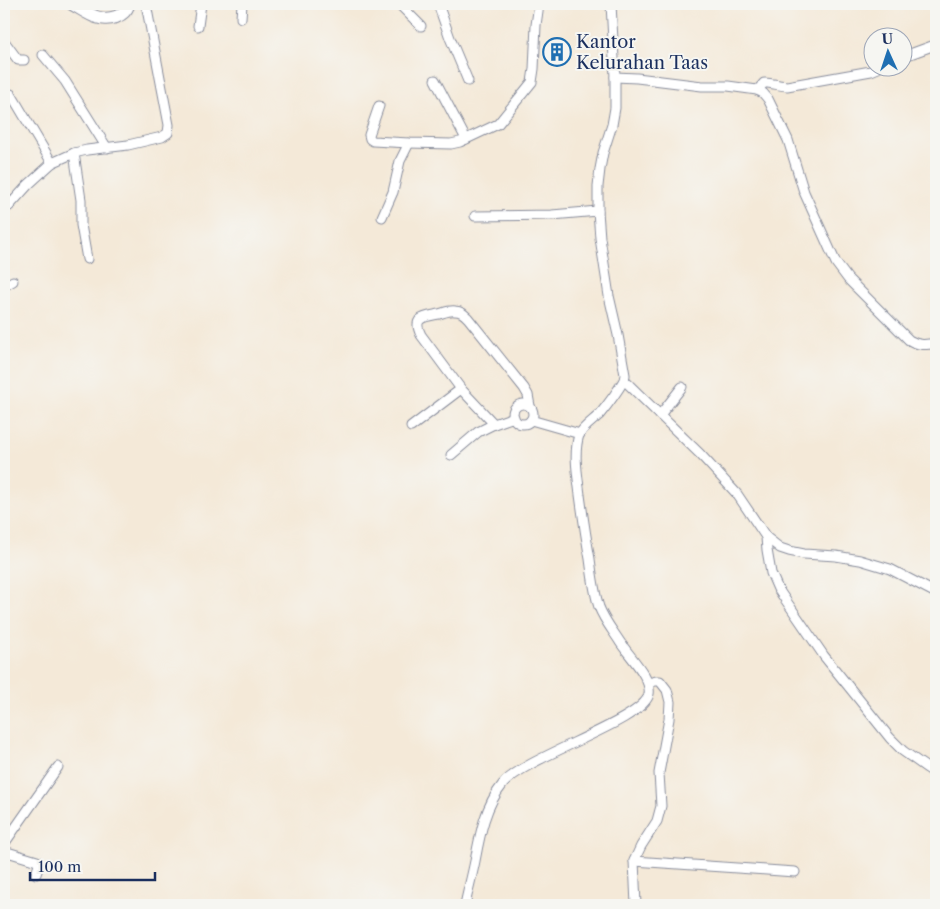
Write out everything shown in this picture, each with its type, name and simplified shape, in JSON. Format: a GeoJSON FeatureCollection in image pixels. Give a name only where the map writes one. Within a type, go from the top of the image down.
{"type":"FeatureCollection","features":[{"type":"Feature","properties":{"kind":"street"},"geometry":{"type":"LineString","coordinates":[[72,4],[97,18],[104,19],[121,15],[130,4]]}},
{"type":"Feature","properties":{"kind":"street"},"geometry":{"type":"LineString","coordinates":[[6,208],[52,163],[74,153],[162,137],[168,133],[169,125],[146,4]]}},
{"type":"Feature","properties":{"kind":"street"},"geometry":{"type":"LineString","coordinates":[[198,26],[202,4]]}},
{"type":"Feature","properties":{"kind":"street"},"geometry":{"type":"LineString","coordinates":[[241,18],[242,4]]}},
{"type":"Feature","properties":{"kind":"street"},"geometry":{"type":"LineString","coordinates":[[398,4],[421,26]]}},
{"type":"Feature","properties":{"kind":"street"},"geometry":{"type":"LineString","coordinates":[[438,4],[468,82]]}},
{"type":"Feature","properties":{"kind":"street"},"geometry":{"type":"LineString","coordinates":[[379,106],[369,136],[370,140],[409,143],[459,142],[498,124],[532,82],[539,4]]}},
{"type":"Feature","properties":{"kind":"street"},"geometry":{"type":"LineString","coordinates":[[465,905],[480,831],[488,808],[504,782],[532,762],[631,713],[645,701],[649,694],[648,684],[644,675],[614,632],[599,606],[577,474],[580,434],[600,414],[624,380],[625,375],[609,296],[598,211],[600,169],[615,108],[611,4]]}},
{"type":"Feature","properties":{"kind":"street"},"geometry":{"type":"LineString","coordinates":[[4,41],[18,60],[24,60]]}},
{"type":"Feature","properties":{"kind":"street"},"geometry":{"type":"LineString","coordinates":[[912,54],[932,46]]}},
{"type":"Feature","properties":{"kind":"street"},"geometry":{"type":"LineString","coordinates":[[43,55],[65,80],[107,148]]}},
{"type":"Feature","properties":{"kind":"street"},"geometry":{"type":"LineString","coordinates":[[758,90],[765,83],[787,86],[862,73]]}},
{"type":"Feature","properties":{"kind":"street"},"geometry":{"type":"LineString","coordinates":[[615,77],[702,86],[728,86],[758,90],[763,93],[768,99],[788,140],[804,192],[836,263],[848,279],[909,340],[916,344],[935,345]]}},
{"type":"Feature","properties":{"kind":"street"},"geometry":{"type":"LineString","coordinates":[[435,80],[459,142]]}},
{"type":"Feature","properties":{"kind":"street"},"geometry":{"type":"LineString","coordinates":[[11,94],[52,163]]}},
{"type":"Feature","properties":{"kind":"street"},"geometry":{"type":"LineString","coordinates":[[382,217],[393,192],[400,160],[409,143]]}},
{"type":"Feature","properties":{"kind":"street"},"geometry":{"type":"LineString","coordinates":[[74,153],[81,200],[81,225],[87,260]]}},
{"type":"Feature","properties":{"kind":"street"},"geometry":{"type":"LineString","coordinates":[[4,194],[6,208]]}},
{"type":"Feature","properties":{"kind":"street"},"geometry":{"type":"LineString","coordinates":[[475,216],[552,215],[598,211]]}},
{"type":"Feature","properties":{"kind":"street"},"geometry":{"type":"LineString","coordinates":[[4,286],[13,281]]}},
{"type":"Feature","properties":{"kind":"street"},"geometry":{"type":"LineString","coordinates":[[494,424],[461,389],[421,335],[417,327],[423,317],[454,310],[462,313],[468,318],[528,395],[533,416],[531,420],[521,424],[514,417],[516,407],[520,404],[530,406]]}},
{"type":"Feature","properties":{"kind":"street"},"geometry":{"type":"LineString","coordinates":[[624,380],[700,454],[737,494],[766,536],[780,548],[793,552],[860,560],[890,570],[936,593]]}},
{"type":"Feature","properties":{"kind":"street"},"geometry":{"type":"LineString","coordinates":[[660,415],[682,387]]}},
{"type":"Feature","properties":{"kind":"street"},"geometry":{"type":"LineString","coordinates":[[411,427],[461,389]]}},
{"type":"Feature","properties":{"kind":"street"},"geometry":{"type":"LineString","coordinates":[[452,455],[478,432],[514,417]]}},
{"type":"Feature","properties":{"kind":"street"},"geometry":{"type":"LineString","coordinates":[[531,420],[580,434]]}},
{"type":"Feature","properties":{"kind":"street"},"geometry":{"type":"LineString","coordinates":[[766,536],[771,573],[778,589],[824,656],[890,738],[909,755],[936,774]]}},
{"type":"Feature","properties":{"kind":"street"},"geometry":{"type":"LineString","coordinates":[[636,905],[634,861],[657,821],[661,806],[659,773],[669,719],[670,702],[667,690],[660,681],[656,680],[648,684]]}},
{"type":"Feature","properties":{"kind":"street"},"geometry":{"type":"LineString","coordinates":[[4,844],[58,767]]}},
{"type":"Feature","properties":{"kind":"street"},"geometry":{"type":"LineString","coordinates":[[4,851],[37,861],[39,865],[36,874]]}},
{"type":"Feature","properties":{"kind":"street"},"geometry":{"type":"LineString","coordinates":[[634,861],[795,872]]}},
{"type":"Feature","properties":{"kind":"place","name":"Kantor Kelurahan Taas"},"geometry":{"type":"Point","coordinates":[557,52]}}]}
